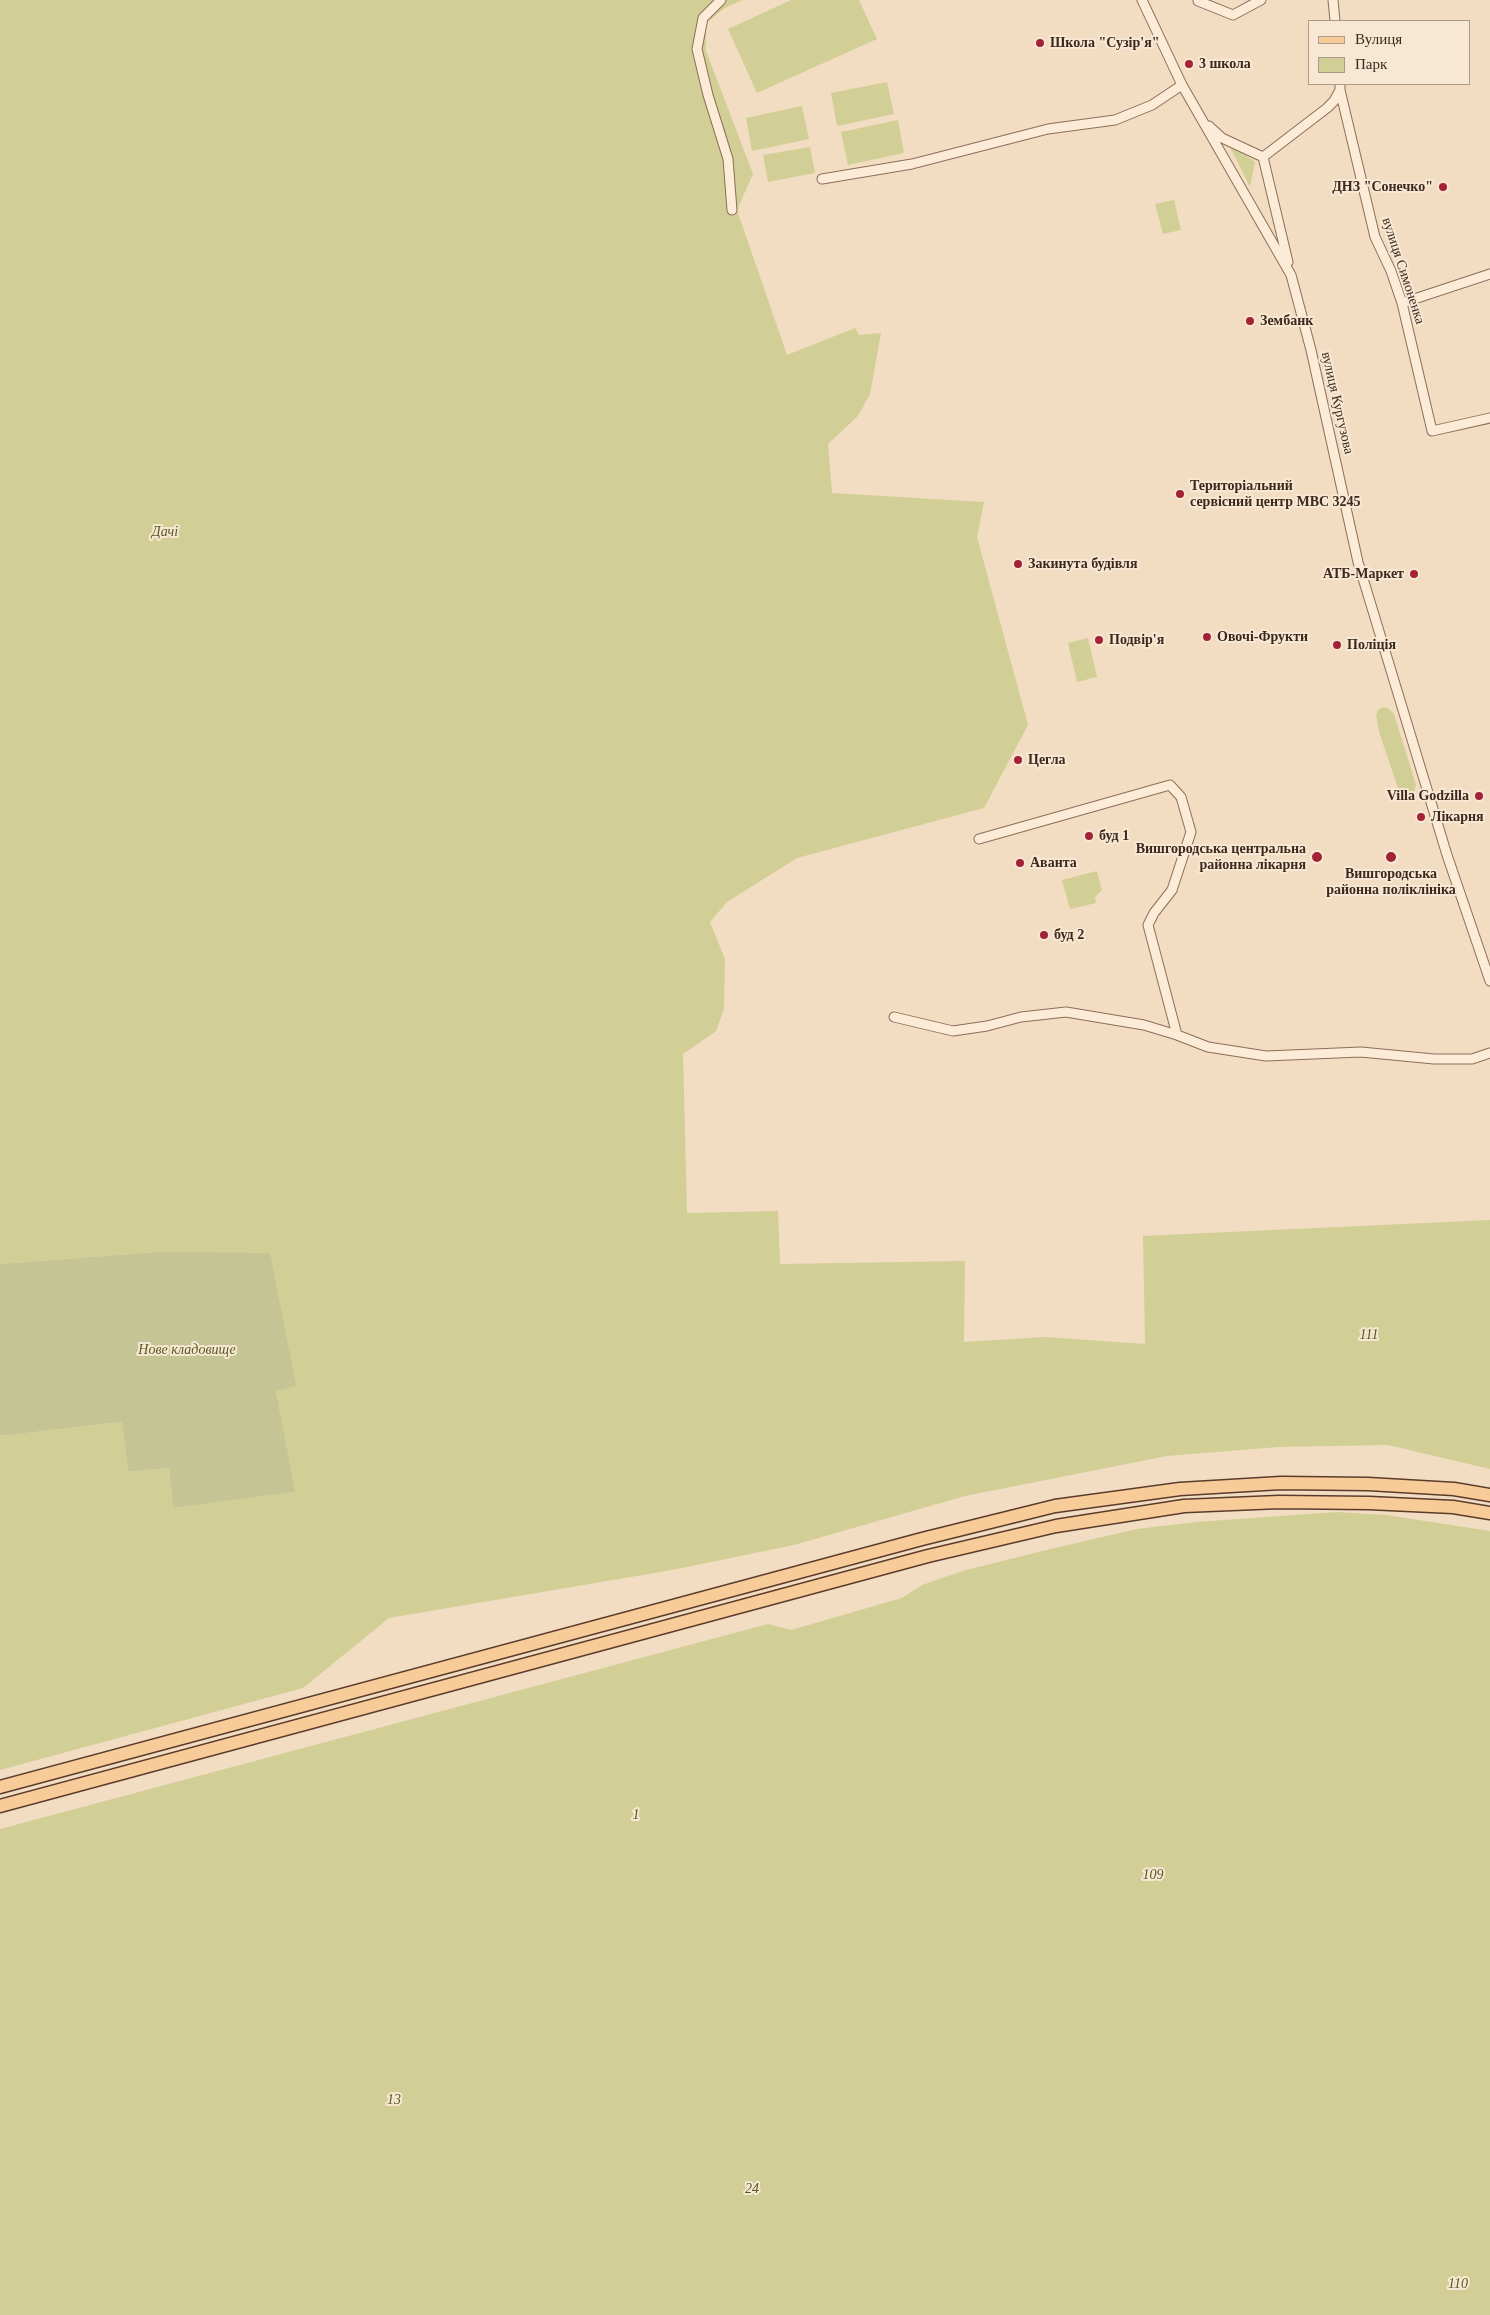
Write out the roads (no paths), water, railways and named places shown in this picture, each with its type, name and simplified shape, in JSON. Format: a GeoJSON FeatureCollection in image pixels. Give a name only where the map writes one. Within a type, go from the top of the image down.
{"type":"FeatureCollection","features":[{"type":"Feature","properties":{"kind":"main road"},"geometry":{"type":"LineString","coordinates":[[0,1787],[922,1539],[1054,1506],[1180,1489],[1281,1483],[1454,1489],[1490,1495]]}},
{"type":"Feature","properties":{"kind":"main road"},"geometry":{"type":"LineString","coordinates":[[0,1806],[919,1559],[1056,1526],[1184,1506],[1279,1502],[1397,1504],[1453,1507],[1490,1513]]}},
{"type":"Feature","properties":{"kind":"street"},"geometry":{"type":"LineString","coordinates":[[721,0],[703,18],[697,49],[708,95],[728,159],[732,210]]}},
{"type":"Feature","properties":{"kind":"street","name":"вулиця Кургузова"},"geometry":{"type":"LineString","coordinates":[[1142,0],[1182,85],[1291,275],[1311,350],[1358,562],[1445,849],[1490,981]]}},
{"type":"Feature","properties":{"kind":"street"},"geometry":{"type":"LineString","coordinates":[[1198,1],[1233,15],[1261,0]]}},
{"type":"Feature","properties":{"kind":"street"},"geometry":{"type":"LineString","coordinates":[[1334,0],[1335,20]]}},
{"type":"Feature","properties":{"kind":"street"},"geometry":{"type":"LineString","coordinates":[[822,179],[912,164],[1048,129],[1115,120],[1152,105],[1182,85]]}},
{"type":"Feature","properties":{"kind":"street"},"geometry":{"type":"LineString","coordinates":[[1263,157],[1327,108],[1340,87]]}},
{"type":"Feature","properties":{"kind":"street","name":"вулиця Симоненка"},"geometry":{"type":"LineString","coordinates":[[1340,87],[1375,237],[1391,271],[1402,303],[1432,431],[1490,418]]}},
{"type":"Feature","properties":{"kind":"street"},"geometry":{"type":"LineString","coordinates":[[1204,122],[1222,138],[1263,157]]}},
{"type":"Feature","properties":{"kind":"street"},"geometry":{"type":"LineString","coordinates":[[1263,157],[1291,275]]}},
{"type":"Feature","properties":{"kind":"street"},"geometry":{"type":"LineString","coordinates":[[1402,303],[1490,274]]}},
{"type":"Feature","properties":{"kind":"street"},"geometry":{"type":"LineString","coordinates":[[979,839],[1170,785],[1181,797],[1191,832],[1172,890],[1154,913],[1148,925],[1177,1035]]}},
{"type":"Feature","properties":{"kind":"street"},"geometry":{"type":"LineString","coordinates":[[894,1017],[954,1031],[987,1026],[1021,1017],[1066,1012],[1144,1024],[1208,1047],[1266,1056],[1361,1052],[1472,1059],[1490,1053]]}},
{"type":"Feature","properties":{"kind":"place","name":"Школа \"Сузір'я\""},"geometry":{"type":"Point","coordinates":[1040,43]}},
{"type":"Feature","properties":{"kind":"place","name":"3 школа"},"geometry":{"type":"Point","coordinates":[1189,64]}},
{"type":"Feature","properties":{"kind":"place","name":"ДНЗ \"Сонечко\""},"geometry":{"type":"Point","coordinates":[1443,187]}},
{"type":"Feature","properties":{"kind":"place","name":"Зембанк"},"geometry":{"type":"Point","coordinates":[1250,321]}},
{"type":"Feature","properties":{"kind":"place","name":"Територіальний сервісний центр МВС 3245"},"geometry":{"type":"Point","coordinates":[1180,494]}},
{"type":"Feature","properties":{"kind":"place","name":"Закинута будівля"},"geometry":{"type":"Point","coordinates":[1018,564]}},
{"type":"Feature","properties":{"kind":"place","name":"АТБ-Маркет"},"geometry":{"type":"Point","coordinates":[1414,574]}},
{"type":"Feature","properties":{"kind":"place","name":"Овочі-Фрукти"},"geometry":{"type":"Point","coordinates":[1207,637]}},
{"type":"Feature","properties":{"kind":"place","name":"Подвір'я"},"geometry":{"type":"Point","coordinates":[1099,640]}},
{"type":"Feature","properties":{"kind":"place","name":"Поліція"},"geometry":{"type":"Point","coordinates":[1337,645]}},
{"type":"Feature","properties":{"kind":"place","name":"Цегла"},"geometry":{"type":"Point","coordinates":[1018,760]}},
{"type":"Feature","properties":{"kind":"place","name":"Villa Godzilla"},"geometry":{"type":"Point","coordinates":[1479,796]}},
{"type":"Feature","properties":{"kind":"place","name":"Лікарня"},"geometry":{"type":"Point","coordinates":[1421,817]}},
{"type":"Feature","properties":{"kind":"place","name":"буд 1"},"geometry":{"type":"Point","coordinates":[1089,836]}},
{"type":"Feature","properties":{"kind":"place","name":"Вишгородська центральна районна лікарня"},"geometry":{"type":"Point","coordinates":[1317,857]}},
{"type":"Feature","properties":{"kind":"place","name":"Вишгородська районна поліклініка"},"geometry":{"type":"Point","coordinates":[1391,857]}},
{"type":"Feature","properties":{"kind":"place","name":"Аванта"},"geometry":{"type":"Point","coordinates":[1020,863]}},
{"type":"Feature","properties":{"kind":"place","name":"буд 2"},"geometry":{"type":"Point","coordinates":[1044,935]}},
{"type":"Feature","properties":{"kind":"park label","name":"Дачі"},"geometry":{"type":"Point","coordinates":[165,532]}},
{"type":"Feature","properties":{"kind":"park label","name":"111"},"geometry":{"type":"Point","coordinates":[1369,1335]}},
{"type":"Feature","properties":{"kind":"park label","name":"Нове кладовище"},"geometry":{"type":"Point","coordinates":[187,1350]}},
{"type":"Feature","properties":{"kind":"park label","name":"1"},"geometry":{"type":"Point","coordinates":[636,1815]}},
{"type":"Feature","properties":{"kind":"park label","name":"109"},"geometry":{"type":"Point","coordinates":[1153,1875]}},
{"type":"Feature","properties":{"kind":"park label","name":"13"},"geometry":{"type":"Point","coordinates":[394,2100]}},
{"type":"Feature","properties":{"kind":"park label","name":"24"},"geometry":{"type":"Point","coordinates":[752,2189]}},
{"type":"Feature","properties":{"kind":"park label","name":"110"},"geometry":{"type":"Point","coordinates":[1458,2284]}}]}
